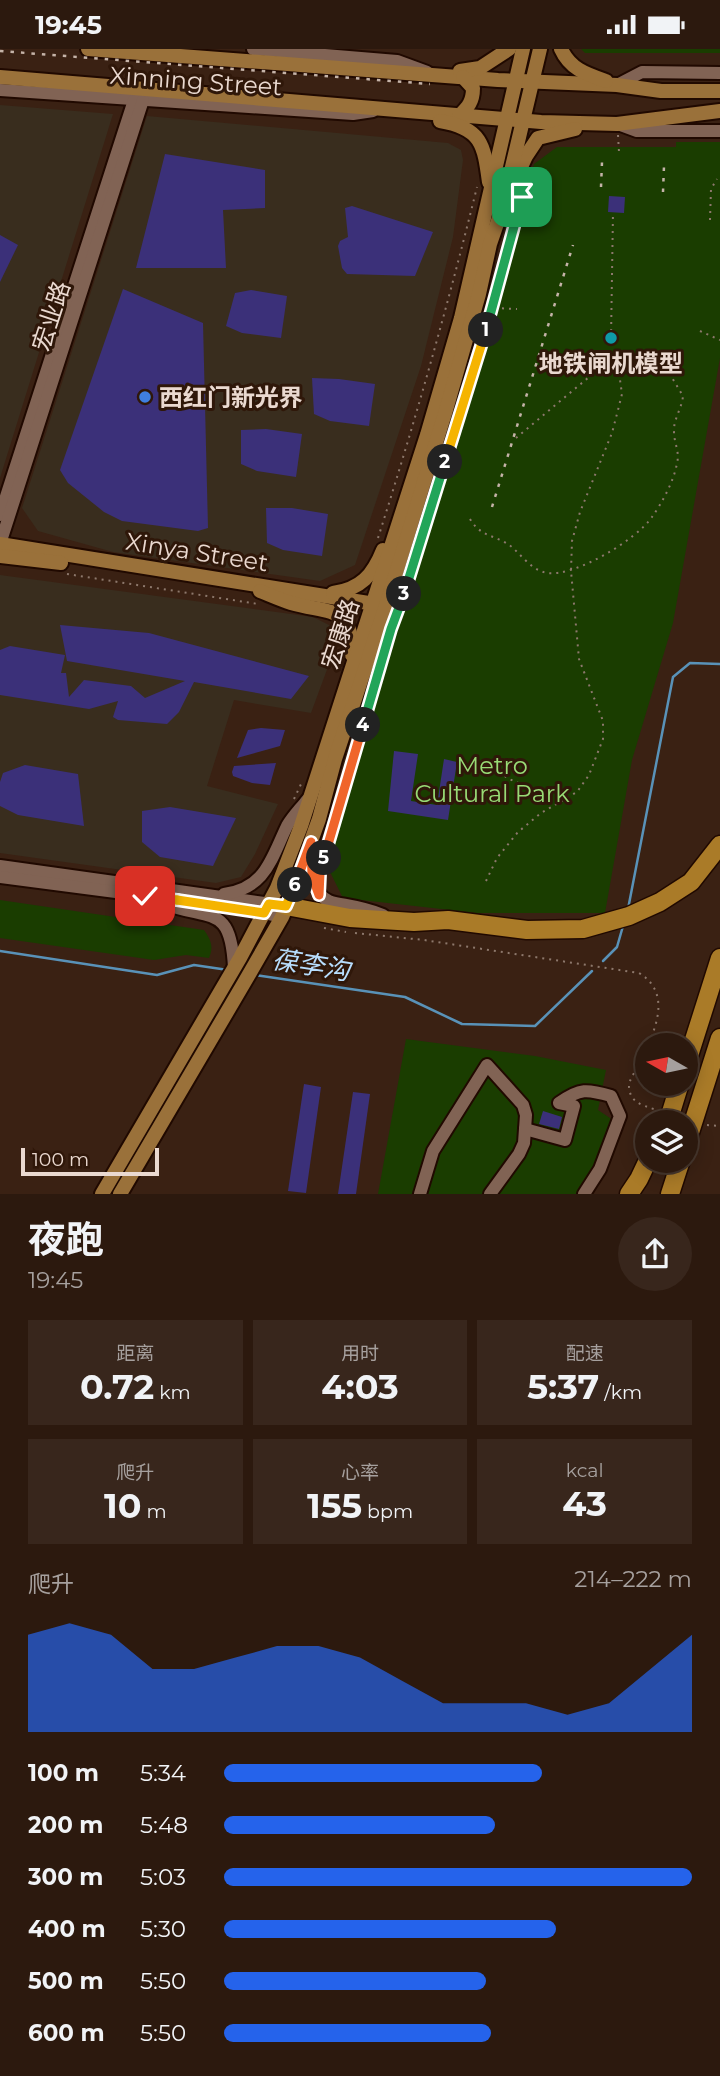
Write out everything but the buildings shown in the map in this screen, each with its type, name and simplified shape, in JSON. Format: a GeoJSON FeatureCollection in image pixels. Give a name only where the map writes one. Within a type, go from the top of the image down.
{"type":"FeatureCollection","features":[{"type":"Feature","properties":{"kind":"highway"},"geometry":{"type":"LineString","coordinates":[[275,910],[399,921],[448,920],[527,930],[583,929],[629,916],[660,902],[691,882],[720,845]]}},
{"type":"Feature","properties":{"kind":"highway"},"geometry":{"type":"LineString","coordinates":[[696,1033],[720,958]]}},
{"type":"Feature","properties":{"kind":"highway"},"geometry":{"type":"LineString","coordinates":[[697,1110],[720,1038]]}},
{"type":"Feature","properties":{"kind":"highway"},"geometry":{"type":"LineString","coordinates":[[629,1194],[642,1173]]}},
{"type":"Feature","properties":{"kind":"highway"},"geometry":{"type":"LineString","coordinates":[[645,1194],[652,1173]]}},
{"type":"Feature","properties":{"kind":"highway"},"geometry":{"type":"LineString","coordinates":[[670,1194],[677,1173]]}},
{"type":"Feature","properties":{"kind":"highway"},"geometry":{"type":"LineString","coordinates":[[676,1194],[680,1173]]}},
{"type":"Feature","properties":{"kind":"main road","name":"Xinning Street"},"geometry":{"type":"LineString","coordinates":[[88,49],[515,81],[617,85],[661,91],[720,91]]}},
{"type":"Feature","properties":{"kind":"main road"},"geometry":{"type":"LineString","coordinates":[[434,75],[480,68],[509,49]]}},
{"type":"Feature","properties":{"kind":"main road","name":"宏康路"},"geometry":{"type":"LineString","coordinates":[[102,1194],[226,981],[275,910],[311,842],[461,318],[483,188],[507,120],[523,49]]}},
{"type":"Feature","properties":{"kind":"main road","name":"宏康路"},"geometry":{"type":"LineString","coordinates":[[120,1194],[257,960],[351,673],[379,607],[446,410],[479,294],[490,244],[502,209],[540,49]]}},
{"type":"Feature","properties":{"kind":"main road"},"geometry":{"type":"LineString","coordinates":[[561,49],[576,70],[617,85]]}},
{"type":"Feature","properties":{"kind":"main road","name":"Xinning Street"},"geometry":{"type":"LineString","coordinates":[[0,77],[522,121],[617,124],[720,111]]}},
{"type":"Feature","properties":{"kind":"main road"},"geometry":{"type":"LineString","coordinates":[[459,116],[470,105],[473,96],[473,89],[463,77]]}},
{"type":"Feature","properties":{"kind":"main road"},"geometry":{"type":"LineString","coordinates":[[388,109],[452,123],[477,136],[484,150],[483,188]]}},
{"type":"Feature","properties":{"kind":"main road"},"geometry":{"type":"LineString","coordinates":[[502,209],[526,156],[538,138],[559,132],[617,124]]}},
{"type":"Feature","properties":{"kind":"main road"},"geometry":{"type":"LineString","coordinates":[[324,594],[346,591],[370,576],[413,481]]}},
{"type":"Feature","properties":{"kind":"main road","name":"Xinya Street"},"geometry":{"type":"LineString","coordinates":[[0,544],[324,594],[379,607]]}},
{"type":"Feature","properties":{"kind":"main road","name":"Xinya Street"},"geometry":{"type":"LineString","coordinates":[[0,555],[261,598],[379,607]]}},
{"type":"Feature","properties":{"kind":"main road"},"geometry":{"type":"LineString","coordinates":[[261,598],[331,610],[346,621],[352,636],[351,673]]}},
{"type":"Feature","properties":{"kind":"street","name":"Xinning Street"},"geometry":{"type":"LineString","coordinates":[[253,49],[397,61],[434,75]]}},
{"type":"Feature","properties":{"kind":"street"},"geometry":{"type":"LineString","coordinates":[[284,51],[332,67]]}},
{"type":"Feature","properties":{"kind":"street","name":"Xinning Street"},"geometry":{"type":"LineString","coordinates":[[617,85],[642,72],[720,73]]}},
{"type":"Feature","properties":{"kind":"street","name":"Xinning Street"},"geometry":{"type":"LineString","coordinates":[[0,90],[353,114],[388,109]]}},
{"type":"Feature","properties":{"kind":"street","name":"宏业路"},"geometry":{"type":"LineString","coordinates":[[0,515],[139,100]]}},
{"type":"Feature","properties":{"kind":"street","name":"宏业路"},"geometry":{"type":"LineString","coordinates":[[0,544],[139,100]]}},
{"type":"Feature","properties":{"kind":"street","name":"Xinning Street"},"geometry":{"type":"LineString","coordinates":[[617,124],[637,131],[720,131]]}},
{"type":"Feature","properties":{"kind":"street"},"geometry":{"type":"LineString","coordinates":[[216,895],[242,889],[264,874],[289,824],[312,794]]}},
{"type":"Feature","properties":{"kind":"street"},"geometry":{"type":"LineString","coordinates":[[311,842],[312,876],[319,895],[327,901],[375,912],[399,921]]}},
{"type":"Feature","properties":{"kind":"street"},"geometry":{"type":"LineString","coordinates":[[0,866],[216,895],[275,910]]}},
{"type":"Feature","properties":{"kind":"street"},"geometry":{"type":"LineString","coordinates":[[0,877],[275,910]]}},
{"type":"Feature","properties":{"kind":"street"},"geometry":{"type":"LineString","coordinates":[[145,896],[180,909],[214,915],[227,927],[237,963]]}},
{"type":"Feature","properties":{"kind":"street"},"geometry":{"type":"LineString","coordinates":[[420,1194],[433,1151],[487,1065],[526,1111],[524,1143],[490,1194]]}},
{"type":"Feature","properties":{"kind":"street"},"geometry":{"type":"LineString","coordinates":[[525,1129],[565,1140],[574,1106],[559,1103],[574,1093],[589,1090],[611,1096],[620,1116],[600,1169],[584,1194]]}},
{"type":"Feature","properties":{"kind":"path"},"geometry":{"type":"LineString","coordinates":[[617,124],[619,152]]}},
{"type":"Feature","properties":{"kind":"path"},"geometry":{"type":"LineString","coordinates":[[710,220],[710,190],[717,179]]}},
{"type":"Feature","properties":{"kind":"path","name":"宏康路"},"geometry":{"type":"LineString","coordinates":[[323,861],[391,629],[487,328],[525,185]]}},
{"type":"Feature","properties":{"kind":"path"},"geometry":{"type":"LineString","coordinates":[[377,539],[483,188]]}},
{"type":"Feature","properties":{"kind":"path"},"geometry":{"type":"LineString","coordinates":[[611,338],[613,212]]}},
{"type":"Feature","properties":{"kind":"path"},"geometry":{"type":"LineString","coordinates":[[495,308],[517,309]]}},
{"type":"Feature","properties":{"kind":"path"},"geometry":{"type":"LineString","coordinates":[[700,331],[720,340]]}},
{"type":"Feature","properties":{"kind":"path"},"geometry":{"type":"LineString","coordinates":[[470,519],[476,529],[503,541],[539,571],[549,573],[570,571],[640,530],[652,517],[677,463],[678,449],[674,431],[683,396],[671,376],[660,365]]}},
{"type":"Feature","properties":{"kind":"path"},"geometry":{"type":"LineString","coordinates":[[516,438],[595,372]]}},
{"type":"Feature","properties":{"kind":"path"},"geometry":{"type":"LineString","coordinates":[[486,881],[497,858],[519,832],[541,813],[577,792],[589,775],[603,739],[603,721],[579,659],[570,571],[572,541],[580,512],[612,433],[622,394],[620,380]]}},
{"type":"Feature","properties":{"kind":"path"},"geometry":{"type":"LineString","coordinates":[[60,573],[261,598]]}},
{"type":"Feature","properties":{"kind":"path"},"geometry":{"type":"LineString","coordinates":[[489,762],[507,778],[560,800]]}},
{"type":"Feature","properties":{"kind":"path"},"geometry":{"type":"LineString","coordinates":[[292,802],[304,779]]}},
{"type":"Feature","properties":{"kind":"path"},"geometry":{"type":"LineString","coordinates":[[321,927],[639,973],[651,980],[657,990],[659,1007],[655,1026],[629,1083],[628,1093],[632,1099],[650,1110]]}},
{"type":"Feature","properties":{"kind":"path"},"geometry":{"type":"LineString","coordinates":[[706,1124],[720,1126]]}},
{"type":"Feature","properties":{"kind":"shaded area"},"geometry":{"type":"Polygon","coordinates":[[[0,105],[113,114],[0,478],[0,105]]]}},
{"type":"Feature","properties":{"kind":"shaded area"},"geometry":{"type":"Polygon","coordinates":[[[147,116],[448,143],[461,150],[463,160],[453,237],[421,366],[355,565],[320,581],[113,552],[38,531],[22,508],[147,116]]]}},
{"type":"Feature","properties":{"kind":"shaded area"},"geometry":{"type":"Polygon","coordinates":[[[0,575],[313,617],[333,627],[339,637],[311,713],[234,700],[207,786],[278,804],[241,877],[216,883],[0,853],[0,575]]]}},
{"type":"Feature","properties":{"kind":"green space"},"geometry":{"type":"Polygon","coordinates":[[[581,49],[720,49],[720,53],[585,53],[581,49]]]}},
{"type":"Feature","properties":{"kind":"green space","name":"Metro Cultural Park"},"geometry":{"type":"Polygon","coordinates":[[[676,142],[720,142],[720,358],[673,623],[632,760],[605,913],[477,913],[343,898],[326,864],[495,308],[534,164],[557,147],[676,147],[676,142]]]}},
{"type":"Feature","properties":{"kind":"green space"},"geometry":{"type":"Polygon","coordinates":[[[0,900],[204,930],[211,944],[211,954],[209,958],[186,955],[154,960],[0,938],[0,900]]]}},
{"type":"Feature","properties":{"kind":"green space"},"geometry":{"type":"Polygon","coordinates":[[[406,1039],[535,1056],[606,1070],[598,1110],[616,1122],[579,1194],[378,1194],[406,1039]]]}},
{"type":"Feature","properties":{"kind":"waterway","name":"葆李沟"},"geometry":{"type":"LineString","coordinates":[[628,909],[673,677],[690,663],[720,664]]}},
{"type":"Feature","properties":{"kind":"waterway","name":"葆李沟"},"geometry":{"type":"LineString","coordinates":[[603,961],[617,947],[623,926]]}},
{"type":"Feature","properties":{"kind":"waterway","name":"葆李沟"},"geometry":{"type":"LineString","coordinates":[[0,951],[157,975],[194,965],[228,970]]}},
{"type":"Feature","properties":{"kind":"waterway","name":"葆李沟"},"geometry":{"type":"LineString","coordinates":[[255,975],[405,997],[462,1024],[535,1026],[592,971]]}},
{"type":"Feature","properties":{"kind":"railway"},"geometry":{"type":"LineString","coordinates":[[0,51],[430,84]]}},
{"type":"Feature","properties":{"kind":"railway"},"geometry":{"type":"LineString","coordinates":[[601,187],[602,162]]}},
{"type":"Feature","properties":{"kind":"railway"},"geometry":{"type":"LineString","coordinates":[[663,192],[664,166]]}},
{"type":"Feature","properties":{"kind":"railway"},"geometry":{"type":"LineString","coordinates":[[492,507],[573,245]]}},
{"type":"Feature","properties":{"kind":"place","name":"地铁闸机模型"},"geometry":{"type":"Point","coordinates":[611,338]}},
{"type":"Feature","properties":{"kind":"place","name":"西红门新光界"},"geometry":{"type":"Point","coordinates":[145,397]}},
{"type":"Feature","properties":{"kind":"route"},"geometry":{"type":"LineString","coordinates":[[145,896],[264,913],[269,904],[286,906],[311,842],[312,876],[319,895],[320,873],[330,837],[391,629],[487,328],[522,197]]}}]}
